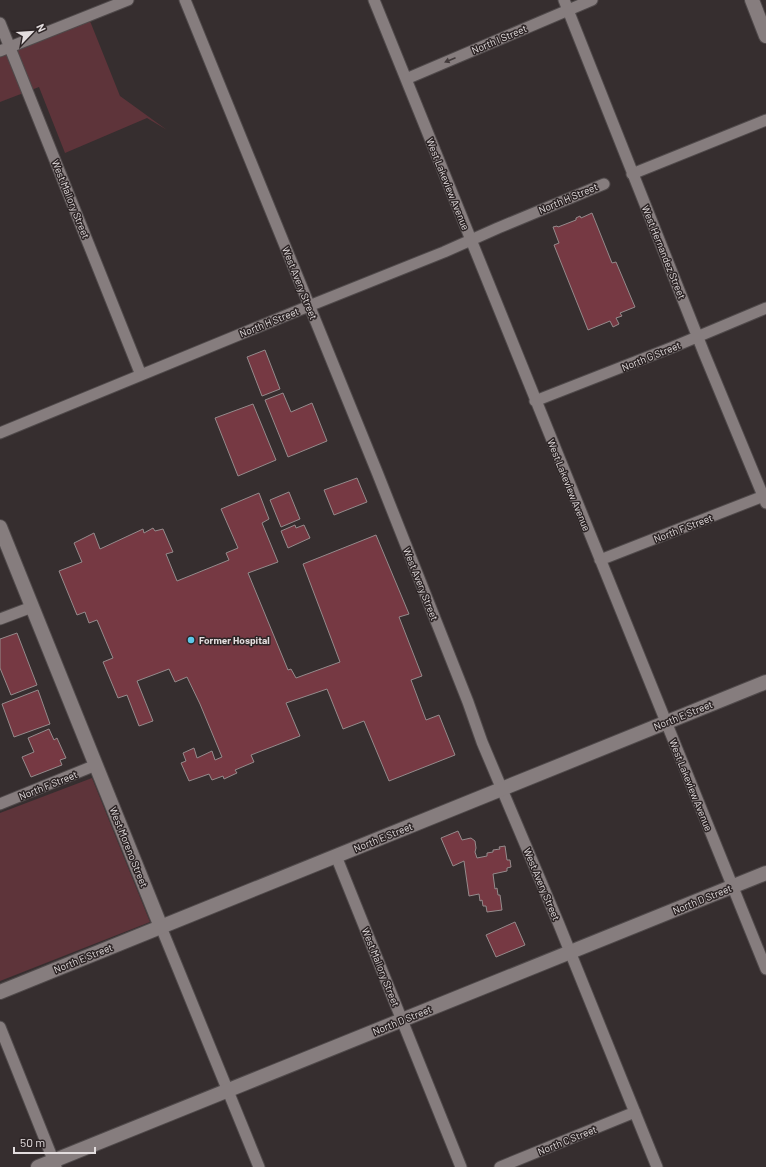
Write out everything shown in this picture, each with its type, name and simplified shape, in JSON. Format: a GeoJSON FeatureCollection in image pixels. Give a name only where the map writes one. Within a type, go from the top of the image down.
{"type":"FeatureCollection","features":[{"type":"Feature","properties":{"kind":"street"},"geometry":{"type":"LineString","coordinates":[[5,49],[128,0]]}},
{"type":"Feature","properties":{"kind":"street","name":"West Avery Street"},"geometry":{"type":"LineString","coordinates":[[185,0],[457,674],[482,742],[570,952],[657,1167]]}},
{"type":"Feature","properties":{"kind":"street","name":"West Lakeview Avenue"},"geometry":{"type":"LineString","coordinates":[[374,0],[766,969]]}},
{"type":"Feature","properties":{"kind":"street","name":"North I Street"},"geometry":{"type":"LineString","coordinates":[[406,79],[538,23],[566,5],[592,0]]}},
{"type":"Feature","properties":{"kind":"street"},"geometry":{"type":"LineString","coordinates":[[752,0],[766,36]]}},
{"type":"Feature","properties":{"kind":"street","name":"West Hernandez Street"},"geometry":{"type":"LineString","coordinates":[[566,5],[632,174],[765,498]]}},
{"type":"Feature","properties":{"kind":"street","name":"West Mallory Street"},"geometry":{"type":"LineString","coordinates":[[0,23],[5,49],[141,375]]}},
{"type":"Feature","properties":{"kind":"street"},"geometry":{"type":"LineString","coordinates":[[632,174],[766,120]]}},
{"type":"Feature","properties":{"kind":"street","name":"North H Street"},"geometry":{"type":"LineString","coordinates":[[0,433],[604,184]]}},
{"type":"Feature","properties":{"kind":"street","name":"North G Street"},"geometry":{"type":"LineString","coordinates":[[536,401],[698,337],[766,308]]}},
{"type":"Feature","properties":{"kind":"street","name":"North F Street"},"geometry":{"type":"LineString","coordinates":[[600,560],[765,498]]}},
{"type":"Feature","properties":{"kind":"street","name":"West Moreno Street"},"geometry":{"type":"LineString","coordinates":[[0,527],[259,1167]]}},
{"type":"Feature","properties":{"kind":"street"},"geometry":{"type":"LineString","coordinates":[[0,619],[32,607]]}},
{"type":"Feature","properties":{"kind":"street","name":"North E Street"},"geometry":{"type":"LineString","coordinates":[[0,992],[766,682]]}},
{"type":"Feature","properties":{"kind":"street","name":"North F Street"},"geometry":{"type":"LineString","coordinates":[[0,804],[96,766]]}},
{"type":"Feature","properties":{"kind":"street","name":"West Mallory Street"},"geometry":{"type":"LineString","coordinates":[[336,856],[461,1167]]}},
{"type":"Feature","properties":{"kind":"street","name":"North D Street"},"geometry":{"type":"LineString","coordinates":[[38,1167],[55,1164],[228,1090],[766,873]]}},
{"type":"Feature","properties":{"kind":"street"},"geometry":{"type":"LineString","coordinates":[[0,1027],[55,1164]]}},
{"type":"Feature","properties":{"kind":"street","name":"North C Street"},"geometry":{"type":"LineString","coordinates":[[500,1167],[635,1112]]}},
{"type":"Feature","properties":{"kind":"shaded area"},"geometry":{"type":"Polygon","coordinates":[[[90,21],[120,96],[167,130],[147,118],[65,153],[39,87],[0,102],[0,57],[90,21]]]}},
{"type":"Feature","properties":{"kind":"shaded area"},"geometry":{"type":"Polygon","coordinates":[[[92,778],[150,922],[0,981],[0,813],[92,778]]]}},
{"type":"Feature","properties":{"kind":"building"},"geometry":{"type":"Polygon","coordinates":[[[592,213],[612,263],[616,262],[635,307],[620,313],[622,316],[616,318],[619,324],[613,327],[610,321],[588,330],[554,245],[559,243],[553,227],[558,227],[576,220],[576,218],[580,216],[581,218],[592,213]]]}},
{"type":"Feature","properties":{"kind":"building"},"geometry":{"type":"Polygon","coordinates":[[[265,350],[280,389],[262,396],[247,357],[265,350]]]}},
{"type":"Feature","properties":{"kind":"building"},"geometry":{"type":"Polygon","coordinates":[[[283,393],[291,412],[312,403],[327,441],[288,457],[265,400],[283,393]]]}},
{"type":"Feature","properties":{"kind":"building"},"geometry":{"type":"Polygon","coordinates":[[[253,404],[276,460],[238,476],[215,418],[253,404]]]}},
{"type":"Feature","properties":{"kind":"building"},"geometry":{"type":"Polygon","coordinates":[[[357,478],[367,502],[334,515],[324,490],[357,478]]]}},
{"type":"Feature","properties":{"kind":"building"},"geometry":{"type":"Polygon","coordinates":[[[289,492],[300,519],[281,527],[270,500],[289,492]]]}},
{"type":"Feature","properties":{"kind":"building","name":"Former Hospital"},"geometry":{"type":"Polygon","coordinates":[[[259,493],[269,519],[262,523],[278,562],[248,573],[288,670],[291,669],[296,678],[340,662],[303,564],[376,535],[409,614],[399,617],[422,676],[411,680],[426,720],[439,715],[455,755],[389,781],[364,721],[343,729],[327,689],[286,703],[300,736],[251,755],[254,762],[235,770],[237,773],[224,779],[223,776],[212,780],[209,774],[189,781],[181,763],[186,761],[183,753],[194,748],[197,758],[212,751],[215,760],[222,757],[187,677],[175,682],[169,669],[137,681],[153,721],[139,726],[127,695],[118,698],[103,662],[113,658],[97,620],[89,623],[85,612],[77,615],[59,571],[82,562],[74,543],[94,533],[100,549],[143,529],[144,533],[153,528],[155,531],[163,529],[173,552],[166,554],[177,581],[229,560],[226,553],[238,548],[221,509],[259,493]]]}},
{"type":"Feature","properties":{"kind":"building"},"geometry":{"type":"Polygon","coordinates":[[[295,525],[296,528],[304,525],[310,538],[288,548],[281,531],[295,525]]]}},
{"type":"Feature","properties":{"kind":"building"},"geometry":{"type":"Polygon","coordinates":[[[17,633],[37,685],[11,695],[0,668],[0,639],[17,633]]]}},
{"type":"Feature","properties":{"kind":"building"},"geometry":{"type":"Polygon","coordinates":[[[38,690],[50,724],[14,737],[2,704],[38,690]]]}},
{"type":"Feature","properties":{"kind":"building"},"geometry":{"type":"Polygon","coordinates":[[[49,729],[54,740],[57,738],[66,758],[60,760],[62,765],[31,777],[22,757],[34,752],[28,738],[49,729]]]}},
{"type":"Feature","properties":{"kind":"building"},"geometry":{"type":"Polygon","coordinates":[[[458,831],[462,840],[471,838],[475,841],[475,852],[477,858],[487,856],[487,853],[500,849],[499,847],[505,846],[507,860],[510,860],[511,867],[507,868],[507,871],[493,874],[495,889],[497,888],[498,895],[500,895],[502,910],[487,912],[486,906],[483,906],[482,900],[480,901],[479,894],[469,896],[464,861],[453,866],[441,838],[458,831]]]}},
{"type":"Feature","properties":{"kind":"building"},"geometry":{"type":"Polygon","coordinates":[[[515,922],[525,945],[496,957],[486,935],[515,922]]]}},
{"type":"Feature","properties":{"kind":"place","name":"Former Hospital"},"geometry":{"type":"Point","coordinates":[191,640]}}]}
